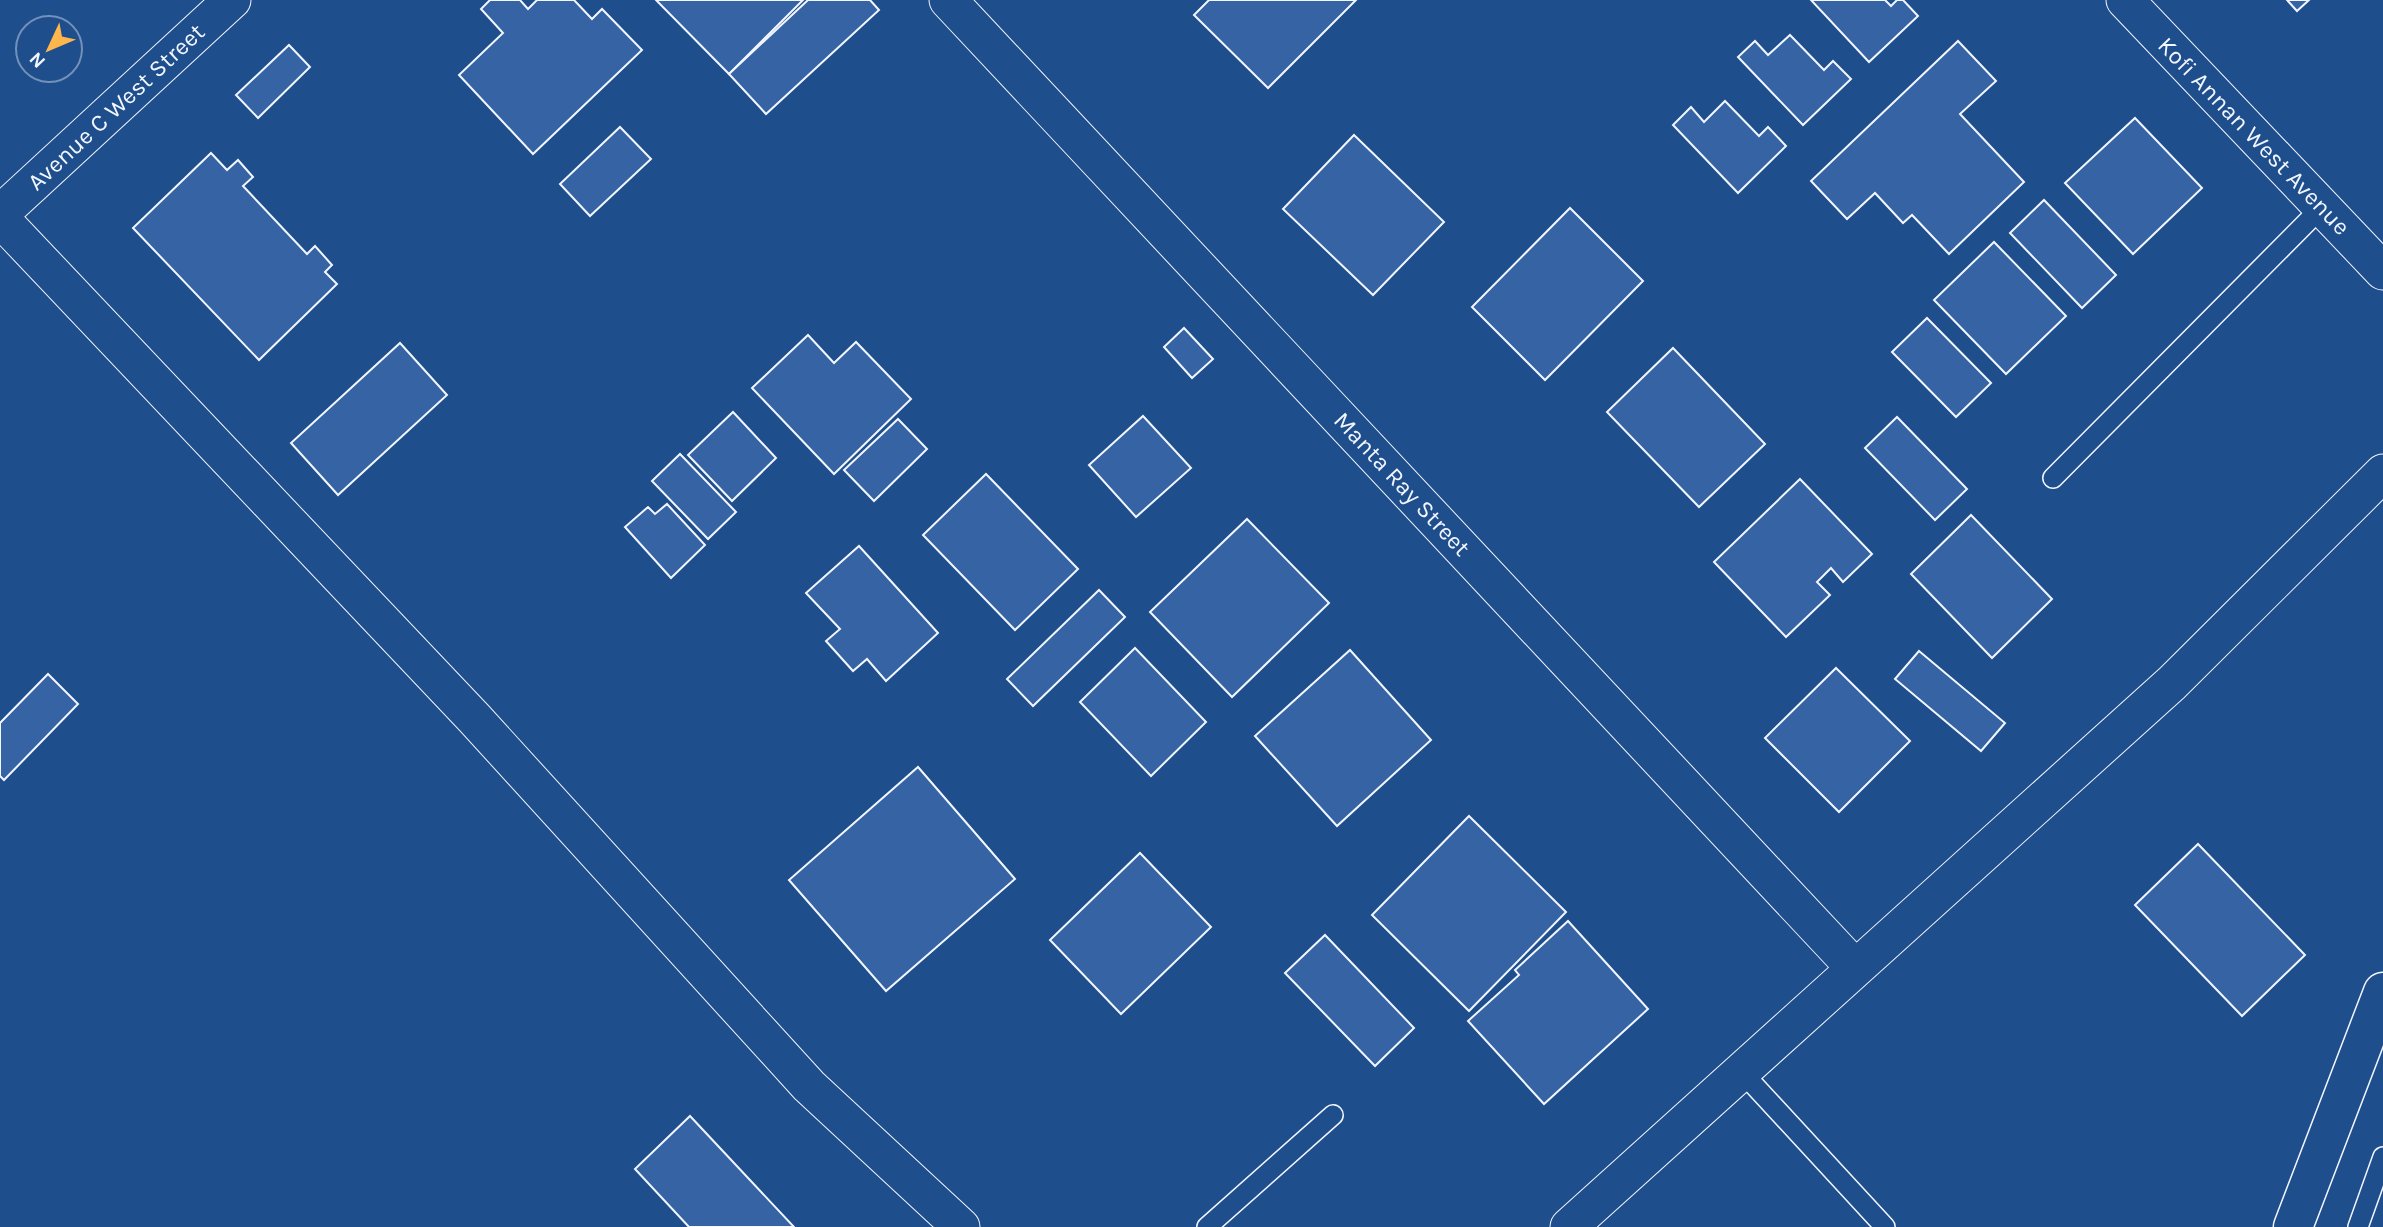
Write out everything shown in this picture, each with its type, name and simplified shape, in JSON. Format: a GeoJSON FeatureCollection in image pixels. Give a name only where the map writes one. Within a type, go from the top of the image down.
{"type":"FeatureCollection","features":[{"type":"Feature","properties":{"kind":"street","name":"Avenue C West Street"},"geometry":{"type":"LineString","coordinates":[[0,216],[232,0]]}},
{"type":"Feature","properties":{"kind":"street","name":"Manta Ray Street"},"geometry":{"type":"LineString","coordinates":[[948,0],[1855,968]]}},
{"type":"Feature","properties":{"kind":"street","name":"Kofi Annan West Avenue"},"geometry":{"type":"LineString","coordinates":[[2124,0],[2383,271]]}},
{"type":"Feature","properties":{"kind":"street"},"geometry":{"type":"LineString","coordinates":[[0,216],[474,718],[809,1086],[961,1227]]}},
{"type":"Feature","properties":{"kind":"street"},"geometry":{"type":"LineString","coordinates":[[1569,1227],[2172,683],[2383,473]]}},
{"type":"Feature","properties":{"kind":"street"},"geometry":{"type":"LineString","coordinates":[[2293,1227],[2374,1046],[2383,992]]}},
{"type":"Feature","properties":{"kind":"lane"},"geometry":{"type":"LineString","coordinates":[[2053,478],[2322,207]]}},
{"type":"Feature","properties":{"kind":"lane"},"geometry":{"type":"LineString","coordinates":[[1741,1071],[1885,1227]]}},
{"type":"Feature","properties":{"kind":"lane"},"geometry":{"type":"LineString","coordinates":[[1207,1227],[1334,1115]]}},
{"type":"Feature","properties":{"kind":"lane"},"geometry":{"type":"LineString","coordinates":[[2358,1227],[2383,1157]]}},
{"type":"Feature","properties":{"kind":"building"},"geometry":{"type":"Polygon","coordinates":[[[490,0],[520,0],[528,9],[537,0],[574,0],[592,19],[602,9],[642,50],[533,154],[459,75],[503,33],[481,9],[490,0]]]}},
{"type":"Feature","properties":{"kind":"building"},"geometry":{"type":"Polygon","coordinates":[[[656,0],[803,0],[729,74],[656,0]]]}},
{"type":"Feature","properties":{"kind":"building"},"geometry":{"type":"Polygon","coordinates":[[[808,0],[870,0],[879,10],[766,114],[729,74],[808,0]]]}},
{"type":"Feature","properties":{"kind":"building"},"geometry":{"type":"Polygon","coordinates":[[[1209,0],[1356,0],[1268,88],[1194,15],[1209,0]]]}},
{"type":"Feature","properties":{"kind":"building"},"geometry":{"type":"Polygon","coordinates":[[[1811,0],[1885,0],[1891,6],[1897,0],[1903,0],[1918,16],[1869,62],[1811,0]]]}},
{"type":"Feature","properties":{"kind":"building"},"geometry":{"type":"Polygon","coordinates":[[[2287,0],[2309,0],[2297,11],[2287,0]]]}},
{"type":"Feature","properties":{"kind":"building"},"geometry":{"type":"Polygon","coordinates":[[[1790,35],[1824,70],[1833,61],[1851,79],[1803,125],[1738,57],[1755,41],[1768,55],[1790,35]]]}},
{"type":"Feature","properties":{"kind":"building"},"geometry":{"type":"Polygon","coordinates":[[[1958,41],[1996,81],[1960,114],[2024,182],[1949,254],[1912,215],[1903,223],[1875,193],[1847,219],[1811,181],[1958,41]]]}},
{"type":"Feature","properties":{"kind":"building"},"geometry":{"type":"Polygon","coordinates":[[[289,45],[310,67],[258,118],[236,95],[289,45]]]}},
{"type":"Feature","properties":{"kind":"building"},"geometry":{"type":"Polygon","coordinates":[[[1725,101],[1759,136],[1768,127],[1786,146],[1738,193],[1673,125],[1691,107],[1704,122],[1725,101]]]}},
{"type":"Feature","properties":{"kind":"building"},"geometry":{"type":"Polygon","coordinates":[[[2135,118],[2202,188],[2133,254],[2065,183],[2135,118]]]}},
{"type":"Feature","properties":{"kind":"building"},"geometry":{"type":"Polygon","coordinates":[[[620,127],[651,159],[590,216],[560,184],[620,127]]]}},
{"type":"Feature","properties":{"kind":"building"},"geometry":{"type":"Polygon","coordinates":[[[1354,135],[1444,222],[1373,295],[1283,209],[1354,135]]]}},
{"type":"Feature","properties":{"kind":"building"},"geometry":{"type":"Polygon","coordinates":[[[211,153],[227,170],[238,160],[253,177],[243,186],[307,254],[315,246],[332,265],[325,272],[337,284],[259,360],[133,228],[211,153]]]}},
{"type":"Feature","properties":{"kind":"building"},"geometry":{"type":"Polygon","coordinates":[[[2044,200],[2116,275],[2082,308],[2010,233],[2044,200]]]}},
{"type":"Feature","properties":{"kind":"building"},"geometry":{"type":"Polygon","coordinates":[[[1570,208],[1643,281],[1545,380],[1472,307],[1570,208]]]}},
{"type":"Feature","properties":{"kind":"building"},"geometry":{"type":"Polygon","coordinates":[[[1994,242],[2066,316],[2006,374],[1934,300],[1994,242]]]}},
{"type":"Feature","properties":{"kind":"building"},"geometry":{"type":"Polygon","coordinates":[[[1927,318],[1991,383],[1956,417],[1892,352],[1927,318]]]}},
{"type":"Feature","properties":{"kind":"building"},"geometry":{"type":"Polygon","coordinates":[[[1184,328],[1213,359],[1192,378],[1164,347],[1184,328]]]}},
{"type":"Feature","properties":{"kind":"building"},"geometry":{"type":"Polygon","coordinates":[[[808,335],[834,363],[856,342],[911,399],[834,474],[752,388],[808,335]]]}},
{"type":"Feature","properties":{"kind":"building"},"geometry":{"type":"Polygon","coordinates":[[[400,343],[447,395],[338,495],[291,443],[400,343]]]}},
{"type":"Feature","properties":{"kind":"building"},"geometry":{"type":"Polygon","coordinates":[[[1673,348],[1765,444],[1699,507],[1607,412],[1673,348]]]}},
{"type":"Feature","properties":{"kind":"building"},"geometry":{"type":"Polygon","coordinates":[[[733,412],[776,458],[732,501],[688,455],[733,412]]]}},
{"type":"Feature","properties":{"kind":"building"},"geometry":{"type":"Polygon","coordinates":[[[1143,416],[1191,468],[1136,517],[1089,465],[1143,416]]]}},
{"type":"Feature","properties":{"kind":"building"},"geometry":{"type":"Polygon","coordinates":[[[1897,417],[1967,489],[1935,520],[1865,448],[1897,417]]]}},
{"type":"Feature","properties":{"kind":"building"},"geometry":{"type":"Polygon","coordinates":[[[898,419],[927,449],[874,501],[844,470],[898,419]]]}},
{"type":"Feature","properties":{"kind":"building"},"geometry":{"type":"Polygon","coordinates":[[[680,454],[736,512],[708,539],[652,481],[680,454]]]}},
{"type":"Feature","properties":{"kind":"building"},"geometry":{"type":"Polygon","coordinates":[[[986,474],[1078,569],[1015,630],[923,535],[986,474]]]}},
{"type":"Feature","properties":{"kind":"building"},"geometry":{"type":"Polygon","coordinates":[[[1800,479],[1872,554],[1843,582],[1831,568],[1817,582],[1830,595],[1786,637],[1714,562],[1800,479]]]}},
{"type":"Feature","properties":{"kind":"building"},"geometry":{"type":"Polygon","coordinates":[[[667,504],[705,545],[671,578],[625,527],[648,507],[655,514],[667,504]]]}},
{"type":"Feature","properties":{"kind":"building"},"geometry":{"type":"Polygon","coordinates":[[[1971,515],[2052,599],[1992,658],[1911,574],[1971,515]]]}},
{"type":"Feature","properties":{"kind":"building"},"geometry":{"type":"Polygon","coordinates":[[[1247,519],[1329,603],[1232,697],[1150,612],[1247,519]]]}},
{"type":"Feature","properties":{"kind":"building"},"geometry":{"type":"Polygon","coordinates":[[[859,546],[938,633],[886,681],[867,659],[853,671],[826,641],[840,629],[806,593],[859,546]]]}},
{"type":"Feature","properties":{"kind":"building"},"geometry":{"type":"Polygon","coordinates":[[[1099,590],[1125,617],[1033,706],[1007,679],[1099,590]]]}},
{"type":"Feature","properties":{"kind":"building"},"geometry":{"type":"Polygon","coordinates":[[[1135,648],[1206,722],[1151,776],[1080,702],[1135,648]]]}},
{"type":"Feature","properties":{"kind":"building"},"geometry":{"type":"Polygon","coordinates":[[[1350,650],[1431,740],[1337,826],[1255,736],[1350,650]]]}},
{"type":"Feature","properties":{"kind":"building"},"geometry":{"type":"Polygon","coordinates":[[[1919,651],[2005,723],[1981,751],[1895,679],[1919,651]]]}},
{"type":"Feature","properties":{"kind":"building"},"geometry":{"type":"Polygon","coordinates":[[[1836,668],[1910,741],[1839,812],[1765,738],[1836,668]]]}},
{"type":"Feature","properties":{"kind":"building"},"geometry":{"type":"Polygon","coordinates":[[[48,674],[78,704],[4,780],[0,776],[0,723],[48,674]]]}},
{"type":"Feature","properties":{"kind":"building"},"geometry":{"type":"Polygon","coordinates":[[[918,767],[1015,879],[886,991],[789,880],[918,767]]]}},
{"type":"Feature","properties":{"kind":"building"},"geometry":{"type":"Polygon","coordinates":[[[1469,816],[1566,912],[1469,1011],[1372,915],[1469,816]]]}},
{"type":"Feature","properties":{"kind":"building"},"geometry":{"type":"Polygon","coordinates":[[[2198,844],[2305,955],[2242,1016],[2135,905],[2198,844]]]}},
{"type":"Feature","properties":{"kind":"building"},"geometry":{"type":"Polygon","coordinates":[[[1140,853],[1211,927],[1121,1014],[1050,940],[1140,853]]]}},
{"type":"Feature","properties":{"kind":"building"},"geometry":{"type":"Polygon","coordinates":[[[1568,921],[1648,1009],[1544,1104],[1468,1021],[1519,975],[1515,970],[1568,921]]]}},
{"type":"Feature","properties":{"kind":"building"},"geometry":{"type":"Polygon","coordinates":[[[1325,935],[1414,1028],[1375,1066],[1285,973],[1325,935]]]}},
{"type":"Feature","properties":{"kind":"building"},"geometry":{"type":"Polygon","coordinates":[[[690,1116],[794,1227],[689,1227],[635,1169],[690,1116]]]}}]}
